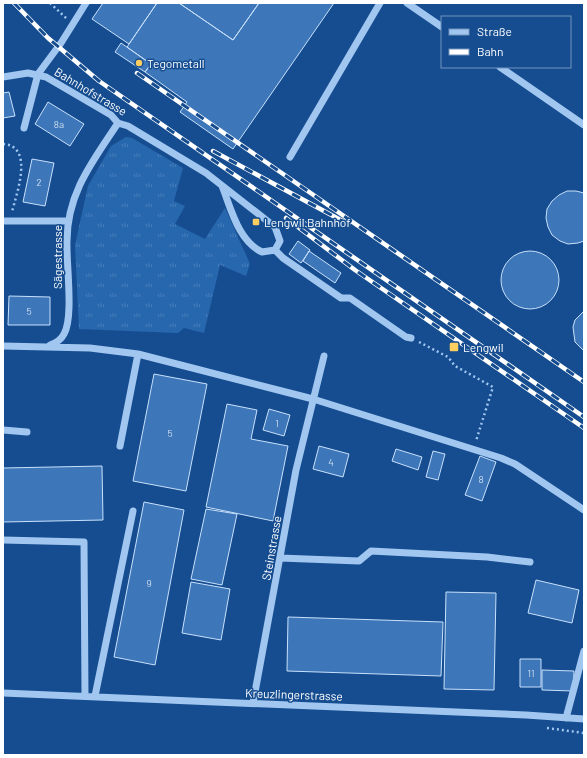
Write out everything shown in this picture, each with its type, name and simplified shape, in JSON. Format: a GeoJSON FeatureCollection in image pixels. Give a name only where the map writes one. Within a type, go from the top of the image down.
{"type":"FeatureCollection","features":[{"type":"Feature","properties":{"kind":"street"},"geometry":{"type":"LineString","coordinates":[[24,128],[38,74],[61,43],[86,3]]}},
{"type":"Feature","properties":{"kind":"street"},"geometry":{"type":"LineString","coordinates":[[290,158],[380,3]]}},
{"type":"Feature","properties":{"kind":"street"},"geometry":{"type":"LineString","coordinates":[[407,3],[441,26]]}},
{"type":"Feature","properties":{"kind":"street"},"geometry":{"type":"LineString","coordinates":[[501,68],[584,124]]}},
{"type":"Feature","properties":{"kind":"street","name":"Bahnhofstrasse"},"geometry":{"type":"LineString","coordinates":[[3,77],[19,73],[38,74],[57,82],[111,115],[118,123],[128,126],[206,173],[275,227],[280,241],[275,250]]}},
{"type":"Feature","properties":{"kind":"street","name":"Sägestrasse"},"geometry":{"type":"LineString","coordinates":[[48,346],[59,341],[67,328],[68,221],[72,202],[86,172],[118,123]]}},
{"type":"Feature","properties":{"kind":"street"},"geometry":{"type":"LineString","coordinates":[[222,186],[241,231],[248,242],[262,252],[275,250],[283,258],[341,298],[350,298],[411,338]]}},
{"type":"Feature","properties":{"kind":"street"},"geometry":{"type":"LineString","coordinates":[[6,221],[68,221]]}},
{"type":"Feature","properties":{"kind":"street"},"geometry":{"type":"LineString","coordinates":[[3,346],[90,348],[138,354],[313,399],[501,458],[515,464],[584,510]]}},
{"type":"Feature","properties":{"kind":"street"},"geometry":{"type":"LineString","coordinates":[[120,446],[138,354]]}},
{"type":"Feature","properties":{"kind":"street","name":"Steinstrasse"},"geometry":{"type":"LineString","coordinates":[[253,703],[296,470],[324,356]]}},
{"type":"Feature","properties":{"kind":"street"},"geometry":{"type":"LineString","coordinates":[[3,430],[27,432]]}},
{"type":"Feature","properties":{"kind":"street"},"geometry":{"type":"LineString","coordinates":[[95,696],[133,511]]}},
{"type":"Feature","properties":{"kind":"street"},"geometry":{"type":"LineString","coordinates":[[3,540],[84,542],[85,696]]}},
{"type":"Feature","properties":{"kind":"street"},"geometry":{"type":"LineString","coordinates":[[280,558],[359,561],[371,551],[487,557],[530,562]]}},
{"type":"Feature","properties":{"kind":"street"},"geometry":{"type":"LineString","coordinates":[[566,718],[584,651]]}},
{"type":"Feature","properties":{"kind":"street","name":"Kreuzlingerstrasse"},"geometry":{"type":"LineString","coordinates":[[3,693],[584,719]]}},
{"type":"Feature","properties":{"kind":"path"},"geometry":{"type":"LineString","coordinates":[[50,3],[72,24]]}},
{"type":"Feature","properties":{"kind":"path"},"geometry":{"type":"LineString","coordinates":[[3,144],[10,146],[18,152],[22,161],[6,221]]}},
{"type":"Feature","properties":{"kind":"path"},"geometry":{"type":"LineString","coordinates":[[411,338],[448,357],[455,366],[493,387],[476,441]]}},
{"type":"Feature","properties":{"kind":"green space"},"geometry":{"type":"Polygon","coordinates":[[[126,137],[132,138],[183,168],[174,201],[185,206],[175,224],[205,239],[225,208],[250,264],[246,276],[220,265],[204,333],[184,328],[178,333],[79,329],[75,245],[88,186],[111,146],[126,137]]]}},
{"type":"Feature","properties":{"kind":"building"},"geometry":{"type":"Polygon","coordinates":[[[103,3],[157,3],[129,44],[92,19],[103,3]]]}},
{"type":"Feature","properties":{"kind":"building"},"geometry":{"type":"Polygon","coordinates":[[[157,3],[179,3],[233,40],[259,3],[334,3],[233,149],[180,112],[187,102],[145,72],[151,64],[127,47],[157,3]]]}},
{"type":"Feature","properties":{"kind":"building"},"geometry":{"type":"Polygon","coordinates":[[[179,3],[259,3],[233,40],[179,3]]]}},
{"type":"Feature","properties":{"kind":"building"},"geometry":{"type":"Polygon","coordinates":[[[121,43],[151,64],[145,72],[115,52],[121,43]]]}},
{"type":"Feature","properties":{"kind":"building"},"geometry":{"type":"Polygon","coordinates":[[[9,92],[15,116],[3,118],[3,93],[9,92]]]}},
{"type":"Feature","properties":{"kind":"building"},"geometry":{"type":"Polygon","coordinates":[[[48,102],[84,124],[70,146],[35,124],[48,102]]]}},
{"type":"Feature","properties":{"kind":"building"},"geometry":{"type":"Polygon","coordinates":[[[32,159],[54,163],[45,206],[23,202],[32,159]]]}},
{"type":"Feature","properties":{"kind":"building"},"geometry":{"type":"Polygon","coordinates":[[[567,191],[584,193],[584,241],[578,243],[568,244],[560,241],[552,235],[546,218],[547,209],[552,201],[567,191]]]}},
{"type":"Feature","properties":{"kind":"building"},"geometry":{"type":"Polygon","coordinates":[[[298,241],[310,250],[301,263],[289,254],[298,241]]]}},
{"type":"Feature","properties":{"kind":"building"},"geometry":{"type":"Polygon","coordinates":[[[309,251],[341,273],[335,283],[303,261],[309,251]]]}},
{"type":"Feature","properties":{"kind":"building"},"geometry":{"type":"Polygon","coordinates":[[[530,251],[541,253],[554,264],[557,269],[559,280],[557,291],[546,304],[541,307],[530,309],[519,307],[506,296],[503,291],[501,280],[503,269],[514,256],[519,253],[530,251]]]}},
{"type":"Feature","properties":{"kind":"building"},"geometry":{"type":"Polygon","coordinates":[[[9,296],[50,297],[50,325],[8,325],[9,296]]]}},
{"type":"Feature","properties":{"kind":"building"},"geometry":{"type":"Polygon","coordinates":[[[584,311],[584,351],[575,342],[573,327],[575,320],[584,311]]]}},
{"type":"Feature","properties":{"kind":"building"},"geometry":{"type":"Polygon","coordinates":[[[154,374],[207,384],[186,491],[133,481],[154,374]]]}},
{"type":"Feature","properties":{"kind":"building"},"geometry":{"type":"Polygon","coordinates":[[[227,404],[257,410],[251,439],[288,446],[273,521],[206,507],[227,404]]]}},
{"type":"Feature","properties":{"kind":"building"},"geometry":{"type":"Polygon","coordinates":[[[269,409],[290,415],[284,436],[263,430],[269,409]]]}},
{"type":"Feature","properties":{"kind":"building"},"geometry":{"type":"Polygon","coordinates":[[[319,446],[349,454],[343,477],[313,469],[319,446]]]}},
{"type":"Feature","properties":{"kind":"building"},"geometry":{"type":"Polygon","coordinates":[[[396,449],[422,457],[418,470],[392,461],[396,449]]]}},
{"type":"Feature","properties":{"kind":"building"},"geometry":{"type":"Polygon","coordinates":[[[433,451],[445,454],[438,480],[426,477],[433,451]]]}},
{"type":"Feature","properties":{"kind":"building"},"geometry":{"type":"Polygon","coordinates":[[[480,456],[496,462],[482,501],[465,495],[480,456]]]}},
{"type":"Feature","properties":{"kind":"building"},"geometry":{"type":"Polygon","coordinates":[[[102,466],[103,520],[3,522],[3,468],[102,466]]]}},
{"type":"Feature","properties":{"kind":"building"},"geometry":{"type":"Polygon","coordinates":[[[144,502],[184,510],[155,665],[114,657],[144,502]]]}},
{"type":"Feature","properties":{"kind":"building"},"geometry":{"type":"Polygon","coordinates":[[[206,509],[237,514],[222,585],[191,579],[206,509]]]}},
{"type":"Feature","properties":{"kind":"building"},"geometry":{"type":"Polygon","coordinates":[[[536,580],[579,590],[572,623],[528,613],[536,580]]]}},
{"type":"Feature","properties":{"kind":"building"},"geometry":{"type":"Polygon","coordinates":[[[191,582],[230,589],[221,640],[182,633],[191,582]]]}},
{"type":"Feature","properties":{"kind":"building"},"geometry":{"type":"Polygon","coordinates":[[[446,592],[496,593],[494,690],[444,689],[446,592]]]}},
{"type":"Feature","properties":{"kind":"building"},"geometry":{"type":"Polygon","coordinates":[[[288,617],[443,622],[441,676],[287,671],[288,617]]]}},
{"type":"Feature","properties":{"kind":"building"},"geometry":{"type":"Polygon","coordinates":[[[520,659],[541,659],[541,687],[520,687],[520,659]]]}},
{"type":"Feature","properties":{"kind":"building"},"geometry":{"type":"Polygon","coordinates":[[[542,670],[574,671],[573,691],[542,690],[542,670]]]}},
{"type":"Feature","properties":{"kind":"railway"},"geometry":{"type":"LineString","coordinates":[[14,3],[48,38],[99,81],[584,417]]}},
{"type":"Feature","properties":{"kind":"railway"},"geometry":{"type":"LineString","coordinates":[[137,73],[584,382]]}},
{"type":"Feature","properties":{"kind":"railway"},"geometry":{"type":"LineString","coordinates":[[213,151],[348,224]]}},
{"type":"Feature","properties":{"kind":"railway"},"geometry":{"type":"LineString","coordinates":[[286,218],[355,270],[584,428]]}},
{"type":"Feature","properties":{"kind":"place","name":"Tegometall"},"geometry":{"type":"Point","coordinates":[139,63]}},
{"type":"Feature","properties":{"kind":"place","name":"Lengwil Bahnhof"},"geometry":{"type":"Point","coordinates":[256,222]}},
{"type":"Feature","properties":{"kind":"place","name":"Lengwil"},"geometry":{"type":"Point","coordinates":[454,347]}}]}
